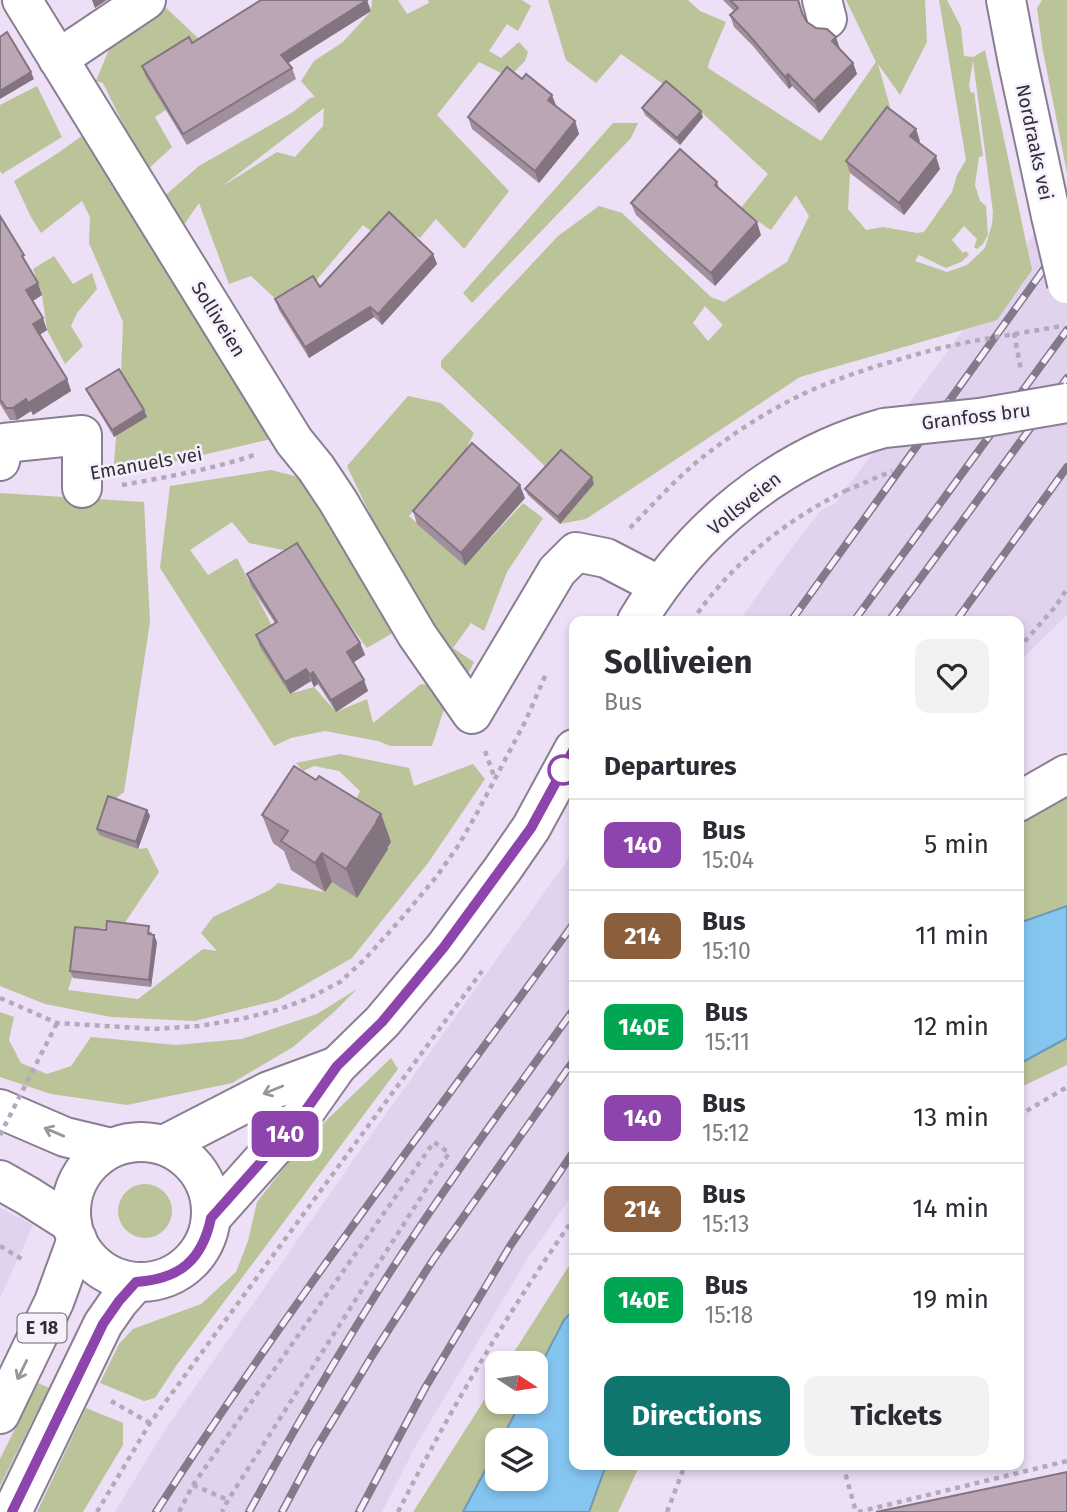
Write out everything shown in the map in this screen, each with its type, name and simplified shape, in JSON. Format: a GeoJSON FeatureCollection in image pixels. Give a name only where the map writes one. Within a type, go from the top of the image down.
{"type":"FeatureCollection","features":[{"type":"Feature","properties":{"kind":"main road","name":"Solliveien"},"geometry":{"type":"LineString","coordinates":[[22,0],[294,441],[338,501],[417,635],[472,714],[557,570],[576,552],[606,558],[660,586]]}},
{"type":"Feature","properties":{"kind":"main road"},"geometry":{"type":"LineString","coordinates":[[58,59],[145,0]]}},
{"type":"Feature","properties":{"kind":"main road","name":"Nordraaks vei"},"geometry":{"type":"LineString","coordinates":[[1012,8],[1051,216],[1067,284]]}},
{"type":"Feature","properties":{"kind":"main road","name":"Granfoss bru"},"geometry":{"type":"LineString","coordinates":[[884,428],[980,418],[1067,403]]}},
{"type":"Feature","properties":{"kind":"main road","name":"Vollsveien"},"geometry":{"type":"LineString","coordinates":[[640,616],[682,559],[712,527],[743,500],[800,461],[858,435],[884,428]]}},
{"type":"Feature","properties":{"kind":"main road"},"geometry":{"type":"LineString","coordinates":[[0,461],[4,443],[82,435],[82,488]]}},
{"type":"Feature","properties":{"kind":"main road"},"geometry":{"type":"LineString","coordinates":[[211,1218],[301,1117],[337,1066],[382,1022],[444,947],[531,828],[569,758]]}},
{"type":"Feature","properties":{"kind":"main road"},"geometry":{"type":"LineString","coordinates":[[1024,799],[1067,774]]}},
{"type":"Feature","properties":{"kind":"main road"},"geometry":{"type":"LineString","coordinates":[[164,1144],[269,1091],[337,1066]]}},
{"type":"Feature","properties":{"kind":"main road"},"geometry":{"type":"LineString","coordinates":[[0,1109],[65,1137],[111,1148]]}},
{"type":"Feature","properties":{"kind":"main road"},"geometry":{"type":"LineString","coordinates":[[128,1142],[164,1144],[184,1156],[201,1173],[210,1195],[211,1218],[208,1236],[199,1252],[171,1275],[154,1281],[136,1282],[117,1278],[101,1269],[87,1256],[74,1232],[71,1202],[79,1180],[92,1161],[111,1148],[128,1142]]}},
{"type":"Feature","properties":{"kind":"main road"},"geometry":{"type":"LineString","coordinates":[[0,1180],[28,1196],[74,1232]]}},
{"type":"Feature","properties":{"kind":"main road","name":"E 18"},"geometry":{"type":"LineString","coordinates":[[0,1414],[54,1302],[74,1232]]}},
{"type":"Feature","properties":{"kind":"main road","name":"E 18"},"geometry":{"type":"LineString","coordinates":[[12,1512],[103,1324],[136,1282]]}},
{"type":"Feature","properties":{"kind":"path"},"geometry":{"type":"LineString","coordinates":[[936,349],[1067,325]]}},
{"type":"Feature","properties":{"kind":"path","name":"Emanuels vei"},"geometry":{"type":"LineString","coordinates":[[82,488],[96,489],[159,478],[240,460],[294,441]]}},
{"type":"Feature","properties":{"kind":"path"},"geometry":{"type":"LineString","coordinates":[[696,616],[722,583],[765,541],[822,502],[845,491]]}},
{"type":"Feature","properties":{"kind":"path"},"geometry":{"type":"LineString","coordinates":[[1024,642],[1067,589]]}},
{"type":"Feature","properties":{"kind":"path"},"geometry":{"type":"LineString","coordinates":[[97,1512],[150,1423],[483,970]]}},
{"type":"Feature","properties":{"kind":"path"},"geometry":{"type":"LineString","coordinates":[[0,1135],[57,1023]]}},
{"type":"Feature","properties":{"kind":"path"},"geometry":{"type":"LineString","coordinates":[[1024,1112],[1067,1087]]}},
{"type":"Feature","properties":{"kind":"path"},"geometry":{"type":"LineString","coordinates":[[179,1512],[193,1485],[434,1142],[449,1153],[222,1512]]}},
{"type":"Feature","properties":{"kind":"path"},"geometry":{"type":"LineString","coordinates":[[398,1512],[487,1351],[569,1225]]}},
{"type":"Feature","properties":{"kind":"path"},"geometry":{"type":"LineString","coordinates":[[0,1246],[25,1262]]}},
{"type":"Feature","properties":{"kind":"path"},"geometry":{"type":"LineString","coordinates":[[105,1398],[150,1423]]}},
{"type":"Feature","properties":{"kind":"path"},"geometry":{"type":"LineString","coordinates":[[844,1470],[857,1512],[1067,1461]]}},
{"type":"Feature","properties":{"kind":"path"},"geometry":{"type":"LineString","coordinates":[[667,1512],[683,1470]]}},
{"type":"Feature","properties":{"kind":"path"},"geometry":{"type":"LineString","coordinates":[[193,1485],[228,1500]]}},
{"type":"Feature","properties":{"kind":"shaded area"},"geometry":{"type":"Polygon","coordinates":[[[1067,189],[1067,615],[1024,657],[1024,616],[743,616],[821,510],[835,504],[1067,189]]]}},
{"type":"Feature","properties":{"kind":"shaded area"},"geometry":{"type":"Polygon","coordinates":[[[569,858],[569,1199],[528,1258],[415,1447],[382,1512],[115,1512],[163,1433],[569,858]]]}},
{"type":"Feature","properties":{"kind":"shaded area"},"geometry":{"type":"Polygon","coordinates":[[[0,1208],[33,1225],[0,1298],[0,1208]]]}},
{"type":"Feature","properties":{"kind":"green space"},"geometry":{"type":"Polygon","coordinates":[[[372,0],[398,0],[407,14],[429,3],[428,0],[522,0],[531,6],[518,31],[507,24],[489,51],[501,58],[519,42],[528,52],[525,61],[509,77],[479,62],[437,115],[509,191],[464,249],[436,219],[420,238],[393,223],[376,235],[363,225],[314,283],[281,304],[251,276],[229,284],[199,203],[179,232],[161,199],[199,166],[315,97],[301,81],[314,61],[343,42],[371,11],[372,0]],[[324,108],[221,187],[277,152],[295,157],[323,126],[324,108]]]}},
{"type":"Feature","properties":{"kind":"green space"},"geometry":{"type":"Polygon","coordinates":[[[548,0],[688,0],[700,11],[726,22],[708,68],[821,141],[876,62],[846,0],[925,0],[927,42],[900,95],[878,64],[890,107],[850,173],[848,209],[866,230],[883,227],[924,232],[952,192],[957,175],[966,160],[939,0],[947,0],[961,27],[964,56],[973,57],[985,50],[1032,270],[997,320],[800,377],[586,519],[560,524],[594,484],[548,469],[441,367],[441,361],[558,236],[599,206],[622,213],[711,297],[724,302],[787,262],[809,216],[796,195],[771,230],[740,209],[768,174],[698,109],[621,54],[596,83],[566,60],[548,0]],[[973,61],[969,85],[971,93],[974,92],[983,156],[979,157],[975,185],[980,201],[986,206],[988,235],[977,249],[974,247],[977,239],[964,226],[952,240],[963,253],[966,251],[969,255],[961,262],[946,268],[919,255],[915,261],[947,272],[967,265],[985,248],[992,224],[993,212],[973,61]],[[705,306],[693,323],[708,341],[722,324],[705,306]]]}},
{"type":"Feature","properties":{"kind":"green space"},"geometry":{"type":"Polygon","coordinates":[[[1042,0],[1067,0],[1067,173],[1042,46],[1037,8],[1042,0]]]}},
{"type":"Feature","properties":{"kind":"green space"},"geometry":{"type":"Polygon","coordinates":[[[164,6],[198,38],[193,48],[146,77],[166,110],[155,117],[172,147],[146,171],[103,83],[96,81],[110,47],[164,6]]]}},
{"type":"Feature","properties":{"kind":"green space"},"geometry":{"type":"Polygon","coordinates":[[[37,86],[62,137],[2,174],[0,105],[37,86]]]}},
{"type":"Feature","properties":{"kind":"green space"},"geometry":{"type":"Polygon","coordinates":[[[613,123],[638,123],[631,138],[472,303],[463,293],[613,123]]]}},
{"type":"Feature","properties":{"kind":"green space"},"geometry":{"type":"Polygon","coordinates":[[[86,133],[271,439],[113,476],[123,322],[89,243],[90,217],[82,201],[41,233],[14,181],[86,133]]]}},
{"type":"Feature","properties":{"kind":"green space"},"geometry":{"type":"Polygon","coordinates":[[[54,256],[73,284],[92,273],[97,289],[77,313],[71,326],[83,346],[65,364],[47,330],[42,295],[33,269],[54,256]]]}},
{"type":"Feature","properties":{"kind":"green space"},"geometry":{"type":"Polygon","coordinates":[[[408,396],[441,403],[474,433],[463,455],[409,516],[465,566],[523,503],[543,518],[507,572],[484,631],[471,623],[453,648],[474,662],[469,672],[448,659],[376,527],[347,466],[408,396]]]}},
{"type":"Feature","properties":{"kind":"green space"},"geometry":{"type":"Polygon","coordinates":[[[271,470],[295,476],[322,497],[401,628],[367,648],[298,553],[249,543],[232,522],[190,550],[208,575],[237,558],[272,626],[289,694],[314,687],[336,712],[367,699],[373,723],[421,684],[436,686],[445,706],[432,746],[390,746],[378,741],[325,731],[291,738],[274,746],[160,568],[170,486],[271,470]]]}},
{"type":"Feature","properties":{"kind":"green space"},"geometry":{"type":"Polygon","coordinates":[[[0,493],[144,502],[150,622],[124,792],[110,803],[138,849],[147,848],[159,872],[124,924],[77,933],[68,990],[138,999],[203,949],[217,951],[201,933],[213,917],[270,890],[278,883],[325,892],[332,882],[388,849],[391,840],[368,827],[350,812],[360,791],[339,771],[314,766],[303,771],[296,763],[340,754],[409,768],[414,786],[473,764],[485,779],[428,863],[352,958],[278,1000],[195,1021],[111,1017],[45,1004],[0,986],[0,493]]]}},
{"type":"Feature","properties":{"kind":"green space"},"geometry":{"type":"Polygon","coordinates":[[[1067,777],[1067,1065],[1024,1086],[1024,799],[1067,777]]]}},
{"type":"Feature","properties":{"kind":"green space"},"geometry":{"type":"Polygon","coordinates":[[[357,989],[293,1047],[232,1083],[127,1105],[51,1094],[0,1077],[0,1012],[14,1017],[9,1040],[21,1063],[47,1074],[71,1066],[91,1037],[176,1045],[242,1039],[317,1014],[357,989]]]}},
{"type":"Feature","properties":{"kind":"green space"},"geometry":{"type":"Polygon","coordinates":[[[391,1058],[398,1069],[176,1366],[155,1398],[144,1401],[100,1383],[119,1344],[133,1329],[201,1304],[236,1272],[248,1241],[257,1202],[305,1141],[391,1058]]]}},
{"type":"Feature","properties":{"kind":"green space"},"geometry":{"type":"Polygon","coordinates":[[[145,1184],[164,1192],[172,1211],[164,1230],[145,1238],[126,1230],[118,1211],[126,1192],[145,1184]]]}},
{"type":"Feature","properties":{"kind":"green space"},"geometry":{"type":"Polygon","coordinates":[[[569,1266],[569,1470],[638,1470],[618,1512],[413,1512],[485,1399],[485,1414],[548,1414],[548,1351],[515,1351],[569,1266]]]}},
{"type":"Feature","properties":{"kind":"green space"},"geometry":{"type":"Polygon","coordinates":[[[38,1383],[49,1388],[0,1486],[0,1459],[38,1383]]]}},
{"type":"Feature","properties":{"kind":"green space"},"geometry":{"type":"Polygon","coordinates":[[[86,1408],[123,1423],[123,1445],[83,1512],[37,1512],[86,1408]]]}},
{"type":"Feature","properties":{"kind":"water"},"geometry":{"type":"Polygon","coordinates":[[[1067,906],[1067,1038],[1024,1061],[1024,921],[1067,906]]]}},
{"type":"Feature","properties":{"kind":"water"},"geometry":{"type":"Polygon","coordinates":[[[569,1314],[569,1470],[604,1470],[589,1512],[463,1512],[485,1471],[485,1491],[548,1491],[548,1428],[507,1428],[515,1414],[548,1414],[548,1351],[569,1314]]]}},
{"type":"Feature","properties":{"kind":"building"},"geometry":{"type":"Polygon","coordinates":[[[261,0],[367,0],[281,55],[292,68],[183,134],[142,66],[189,37],[192,43],[261,0]]]}},
{"type":"Feature","properties":{"kind":"building"},"geometry":{"type":"Polygon","coordinates":[[[730,0],[798,0],[807,22],[816,28],[827,29],[836,37],[832,41],[853,63],[814,101],[788,74],[785,77],[730,15],[738,8],[730,0]]]}},
{"type":"Feature","properties":{"kind":"building"},"geometry":{"type":"Polygon","coordinates":[[[7,32],[31,72],[0,91],[0,37],[7,32]]]}},
{"type":"Feature","properties":{"kind":"building"},"geometry":{"type":"Polygon","coordinates":[[[507,67],[522,79],[526,74],[552,95],[548,100],[575,121],[535,171],[468,117],[507,67]]]}},
{"type":"Feature","properties":{"kind":"building"},"geometry":{"type":"Polygon","coordinates":[[[666,81],[701,111],[677,138],[642,108],[666,81]]]}},
{"type":"Feature","properties":{"kind":"building"},"geometry":{"type":"Polygon","coordinates":[[[887,107],[916,129],[910,136],[936,156],[899,203],[846,161],[887,107]]]}},
{"type":"Feature","properties":{"kind":"building"},"geometry":{"type":"Polygon","coordinates":[[[680,149],[757,222],[711,273],[631,203],[680,149]]]}},
{"type":"Feature","properties":{"kind":"building"},"geometry":{"type":"Polygon","coordinates":[[[389,212],[433,254],[378,314],[370,307],[305,347],[275,299],[313,276],[320,287],[389,212]]]}},
{"type":"Feature","properties":{"kind":"building"},"geometry":{"type":"Polygon","coordinates":[[[0,216],[38,283],[26,290],[43,318],[33,324],[67,379],[28,403],[26,399],[13,408],[6,408],[0,399],[0,216]]]}},
{"type":"Feature","properties":{"kind":"building"},"geometry":{"type":"Polygon","coordinates":[[[119,369],[144,410],[112,430],[86,389],[119,369]]]}},
{"type":"Feature","properties":{"kind":"building"},"geometry":{"type":"Polygon","coordinates":[[[472,443],[520,485],[461,553],[413,511],[472,443]]]}},
{"type":"Feature","properties":{"kind":"building"},"geometry":{"type":"Polygon","coordinates":[[[561,450],[592,477],[558,517],[525,489],[561,450]]]}},
{"type":"Feature","properties":{"kind":"building"},"geometry":{"type":"Polygon","coordinates":[[[297,543],[360,643],[347,652],[364,680],[331,700],[313,672],[310,675],[306,669],[285,682],[256,635],[277,622],[247,574],[297,543]]]}},
{"type":"Feature","properties":{"kind":"building"},"geometry":{"type":"Polygon","coordinates":[[[294,766],[316,780],[319,776],[381,814],[346,869],[322,853],[315,863],[281,841],[288,831],[262,815],[294,766]]]}},
{"type":"Feature","properties":{"kind":"building"},"geometry":{"type":"Polygon","coordinates":[[[108,796],[147,810],[136,842],[97,829],[108,796]]]}},
{"type":"Feature","properties":{"kind":"building"},"geometry":{"type":"Polygon","coordinates":[[[107,921],[149,926],[148,934],[154,935],[149,980],[70,971],[75,927],[106,930],[107,921]]]}},
{"type":"Feature","properties":{"kind":"building"},"geometry":{"type":"Polygon","coordinates":[[[1067,1472],[1067,1512],[876,1512],[1067,1472]]]}},
{"type":"Feature","properties":{"kind":"railway"},"geometry":{"type":"LineString","coordinates":[[795,616],[1067,237]]}},
{"type":"Feature","properties":{"kind":"railway"},"geometry":{"type":"LineString","coordinates":[[858,616],[1067,330]]}},
{"type":"Feature","properties":{"kind":"railway"},"geometry":{"type":"LineString","coordinates":[[893,616],[1067,378]]}},
{"type":"Feature","properties":{"kind":"railway"},"geometry":{"type":"LineString","coordinates":[[960,616],[1067,467]]}},
{"type":"Feature","properties":{"kind":"railway"},"geometry":{"type":"LineString","coordinates":[[156,1512],[308,1288],[569,930]]}},
{"type":"Feature","properties":{"kind":"railway"},"geometry":{"type":"LineString","coordinates":[[249,1512],[314,1396],[383,1283],[569,1016]]}},
{"type":"Feature","properties":{"kind":"railway"},"geometry":{"type":"LineString","coordinates":[[282,1512],[315,1450],[433,1260],[569,1067]]}},
{"type":"Feature","properties":{"kind":"railway"},"geometry":{"type":"LineString","coordinates":[[359,1512],[425,1388],[510,1246],[569,1158]]}},
{"type":"Feature","properties":{"kind":"bus line","name":"140"},"geometry":{"type":"LineString","coordinates":[[12,1512],[103,1324],[119,1301],[136,1282],[154,1281],[171,1275],[199,1252],[208,1236],[211,1218],[301,1117],[337,1066],[382,1022],[444,947],[502,870],[531,828],[569,759]]}}]}
